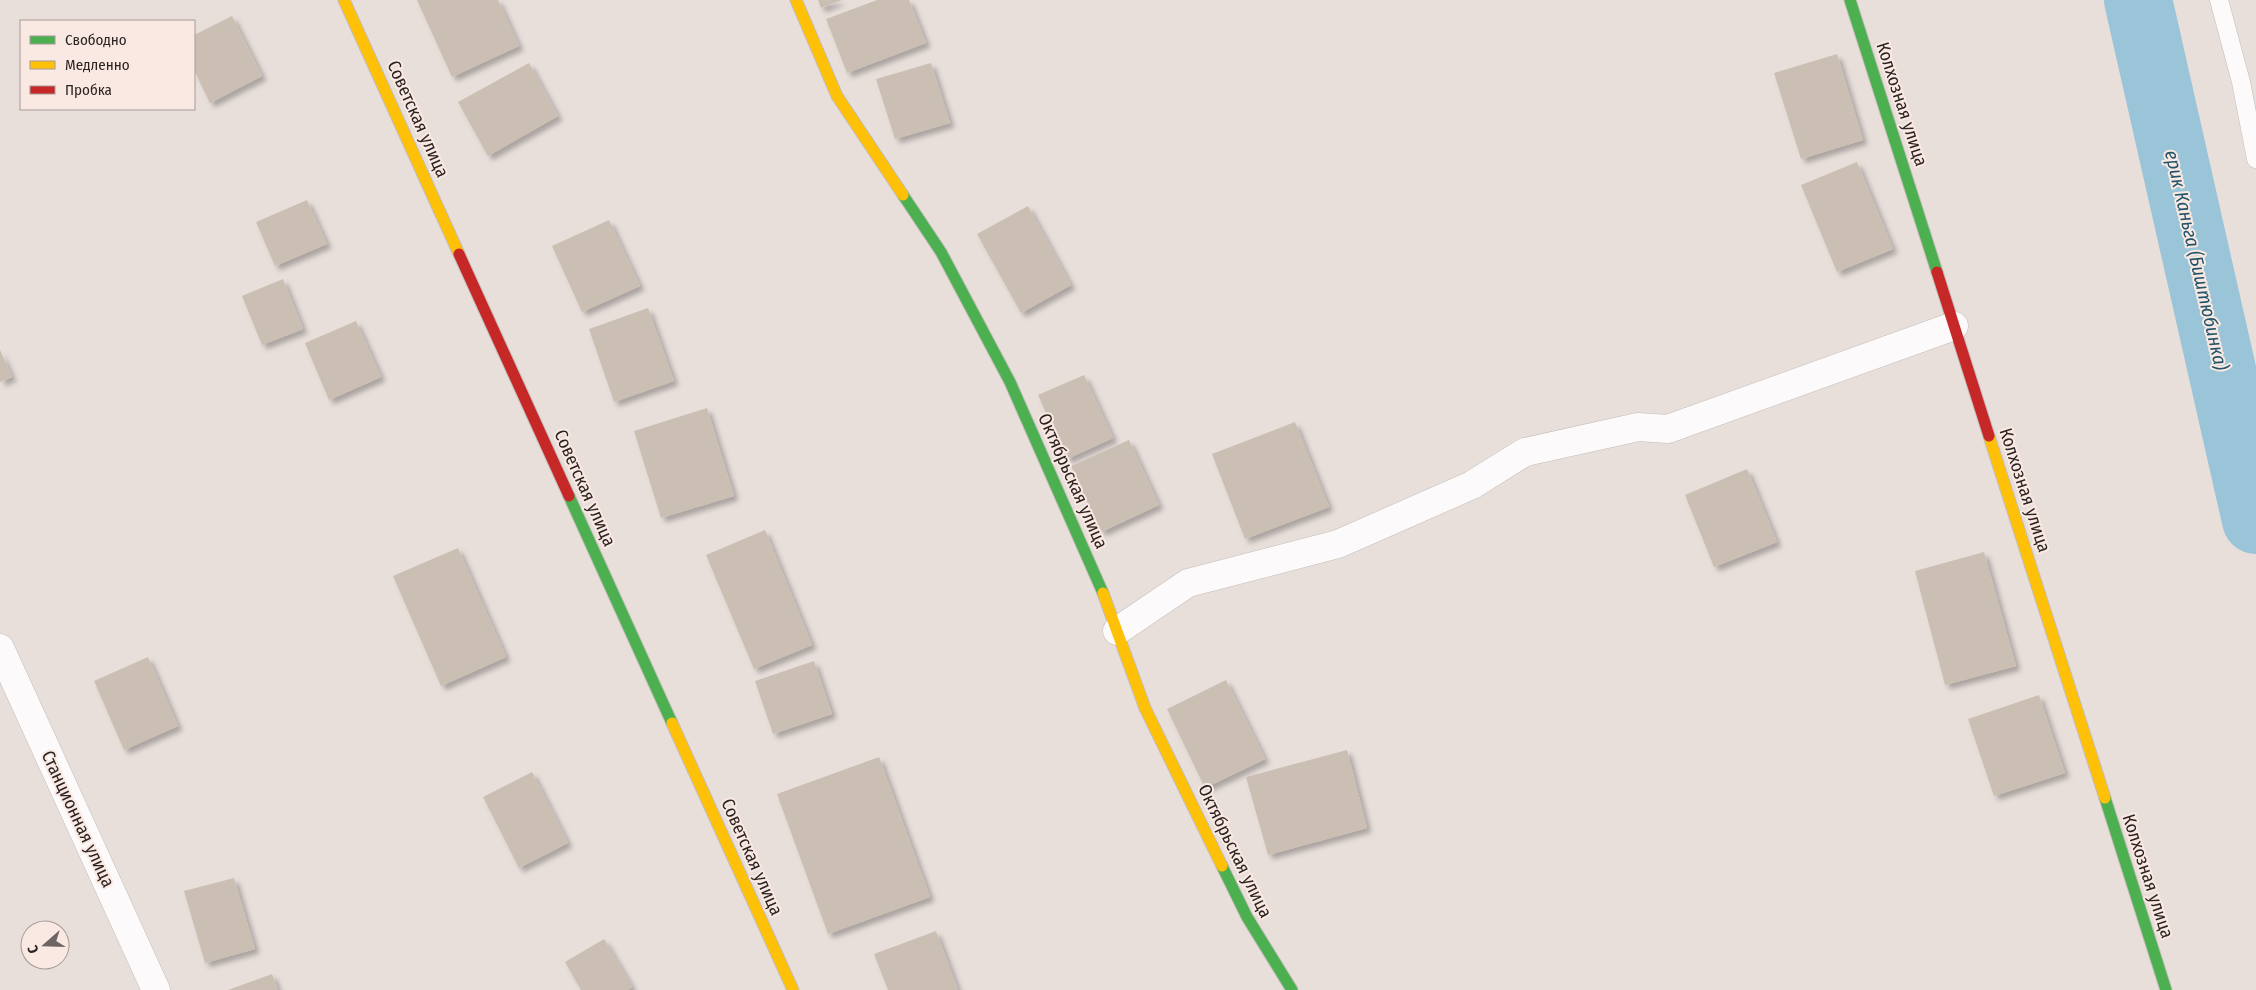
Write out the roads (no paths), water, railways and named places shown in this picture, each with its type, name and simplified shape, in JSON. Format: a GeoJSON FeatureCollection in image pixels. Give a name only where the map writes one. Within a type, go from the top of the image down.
{"type":"FeatureCollection","features":[{"type":"Feature","properties":{"kind":"street","name":"Советская улица"},"geometry":{"type":"LineString","coordinates":[[344,0],[793,990]]}},
{"type":"Feature","properties":{"kind":"street","name":"Октябрьская улица"},"geometry":{"type":"LineString","coordinates":[[796,0],[837,96],[941,252],[1010,382],[1097,576],[1145,708],[1247,917],[1292,990]]}},
{"type":"Feature","properties":{"kind":"street","name":"Колхозная улица"},"geometry":{"type":"LineString","coordinates":[[1850,0],[2166,990]]}},
{"type":"Feature","properties":{"kind":"street"},"geometry":{"type":"LineString","coordinates":[[1117,631],[1188,583],[1338,544],[1472,485],[1525,452],[1638,427],[1668,428],[1954,326]]}},
{"type":"Feature","properties":{"kind":"street","name":"Станционная улица"},"geometry":{"type":"LineString","coordinates":[[0,648],[156,990]]}},
{"type":"Feature","properties":{"kind":"lane"},"geometry":{"type":"LineString","coordinates":[[2218,0],[2241,82],[2256,158]]}},
{"type":"Feature","properties":{"kind":"waterway","name":"ерик Каньга (Биштюбинка)"},"geometry":{"type":"LineString","coordinates":[[2138,0],[2256,520]]}}]}
